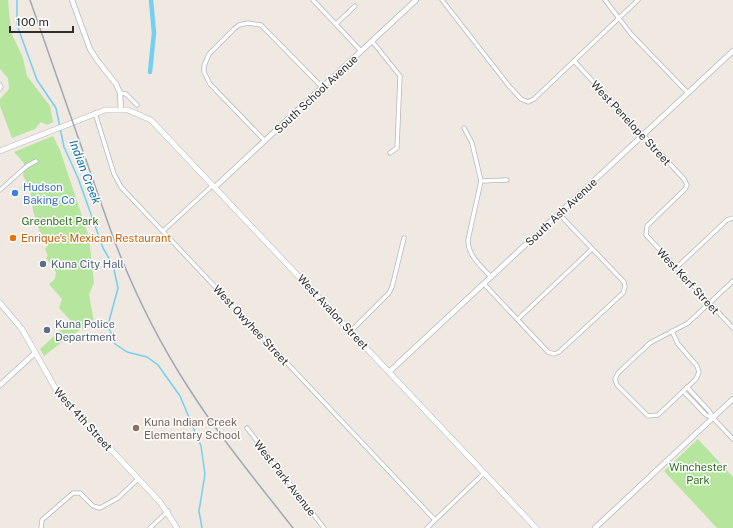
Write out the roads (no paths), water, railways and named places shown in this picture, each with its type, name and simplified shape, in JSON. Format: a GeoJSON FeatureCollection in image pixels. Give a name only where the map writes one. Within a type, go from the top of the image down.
{"type":"FeatureCollection","features":[{"type":"Feature","properties":{"kind":"main road","name":"West Avalon Street"},"geometry":{"type":"LineString","coordinates":[[0,151],[105,110],[121,110],[140,114],[151,120],[536,528]]}},
{"type":"Feature","properties":{"kind":"main road","name":"West 4th Street"},"geometry":{"type":"LineString","coordinates":[[0,303],[22,330],[51,382],[64,401],[168,512],[177,528]]}},
{"type":"Feature","properties":{"kind":"street"},"geometry":{"type":"LineString","coordinates":[[72,0],[90,49],[96,60],[116,84],[120,92],[121,110]]}},
{"type":"Feature","properties":{"kind":"street"},"geometry":{"type":"LineString","coordinates":[[313,0],[361,51]]}},
{"type":"Feature","properties":{"kind":"street","name":"South School Avenue"},"geometry":{"type":"LineString","coordinates":[[214,186],[265,141],[416,0]]}},
{"type":"Feature","properties":{"kind":"street"},"geometry":{"type":"LineString","coordinates":[[442,0],[509,86],[521,99],[528,102],[534,100],[638,0]]}},
{"type":"Feature","properties":{"kind":"street"},"geometry":{"type":"LineString","coordinates":[[605,0],[631,34],[688,93]]}},
{"type":"Feature","properties":{"kind":"street"},"geometry":{"type":"LineString","coordinates":[[336,24],[355,6]]}},
{"type":"Feature","properties":{"kind":"street"},"geometry":{"type":"LineString","coordinates":[[265,141],[210,84],[206,77],[204,66],[213,49],[239,26],[254,23],[267,30],[322,87]]}},
{"type":"Feature","properties":{"kind":"street"},"geometry":{"type":"LineString","coordinates":[[372,41],[400,76],[397,121],[398,144],[397,148],[390,154]]}},
{"type":"Feature","properties":{"kind":"street","name":"South Ash Avenue"},"geometry":{"type":"LineString","coordinates":[[389,372],[733,51]]}},
{"type":"Feature","properties":{"kind":"street","name":"West Penelope Street"},"geometry":{"type":"LineString","coordinates":[[574,62],[684,179],[687,185],[683,192],[647,226],[645,232]]}},
{"type":"Feature","properties":{"kind":"street"},"geometry":{"type":"LineString","coordinates":[[120,92],[126,94],[137,105]]}},
{"type":"Feature","properties":{"kind":"street","name":"West Owyhee Street"},"geometry":{"type":"LineString","coordinates":[[95,113],[114,174],[121,187],[435,520]]}},
{"type":"Feature","properties":{"kind":"street"},"geometry":{"type":"LineString","coordinates":[[464,128],[472,143],[481,181],[468,240],[468,248],[472,256],[491,277]]}},
{"type":"Feature","properties":{"kind":"street"},"geometry":{"type":"LineString","coordinates":[[0,190],[27,166],[36,161]]}},
{"type":"Feature","properties":{"kind":"street"},"geometry":{"type":"LineString","coordinates":[[481,181],[507,180]]}},
{"type":"Feature","properties":{"kind":"street"},"geometry":{"type":"LineString","coordinates":[[163,231],[214,186]]}},
{"type":"Feature","properties":{"kind":"street"},"geometry":{"type":"LineString","coordinates":[[484,284],[548,352],[554,354],[565,347],[623,293],[625,287],[624,282],[559,214]]}},
{"type":"Feature","properties":{"kind":"street"},"geometry":{"type":"LineString","coordinates":[[676,268],[727,220],[733,218]]}},
{"type":"Feature","properties":{"kind":"street","name":"West Kerf Street"},"geometry":{"type":"LineString","coordinates":[[645,232],[647,238],[733,328]]}},
{"type":"Feature","properties":{"kind":"street"},"geometry":{"type":"LineString","coordinates":[[351,331],[389,293],[404,238]]}},
{"type":"Feature","properties":{"kind":"street"},"geometry":{"type":"LineString","coordinates":[[518,319],[592,249]]}},
{"type":"Feature","properties":{"kind":"street"},"geometry":{"type":"LineString","coordinates":[[672,331],[678,344],[697,366],[699,372],[696,379],[658,415],[652,417],[645,415],[617,385],[615,379],[618,372],[646,346],[672,331],[688,323],[733,281]]}},
{"type":"Feature","properties":{"kind":"street"},"geometry":{"type":"LineString","coordinates":[[0,385],[35,353]]}},
{"type":"Feature","properties":{"kind":"street"},"geometry":{"type":"LineString","coordinates":[[687,387],[733,440]]}},
{"type":"Feature","properties":{"kind":"street"},"geometry":{"type":"LineString","coordinates":[[683,391],[706,415],[713,418]]}},
{"type":"Feature","properties":{"kind":"street"},"geometry":{"type":"LineString","coordinates":[[595,528],[733,399]]}},
{"type":"Feature","properties":{"kind":"street","name":"West Park Avenue"},"geometry":{"type":"LineString","coordinates":[[247,428],[324,528]]}},
{"type":"Feature","properties":{"kind":"street"},"geometry":{"type":"LineString","coordinates":[[427,528],[484,473]]}},
{"type":"Feature","properties":{"kind":"street"},"geometry":{"type":"LineString","coordinates":[[40,526],[42,520],[76,492],[80,493],[97,508],[104,507],[118,498],[138,479]]}},
{"type":"Feature","properties":{"kind":"street"},"geometry":{"type":"LineString","coordinates":[[150,528],[168,512]]}},
{"type":"Feature","properties":{"kind":"waterway","name":"Indian Creek"},"geometry":{"type":"LineString","coordinates":[[17,0],[17,25],[37,80],[56,108],[64,147],[78,178],[103,248],[113,265],[118,288],[108,325],[115,344],[127,352],[147,357],[158,365],[180,396],[201,446],[205,474],[199,511],[202,528]]}},
{"type":"Feature","properties":{"kind":"waterway"},"geometry":{"type":"LineString","coordinates":[[150,72],[154,33],[151,0]]}},
{"type":"Feature","properties":{"kind":"railway"},"geometry":{"type":"LineString","coordinates":[[30,0],[113,237],[146,314],[166,351],[212,423],[293,528]]}},
{"type":"Feature","properties":{"kind":"place","name":"Hudson Baking Co"},"geometry":{"type":"Point","coordinates":[15,193]}},
{"type":"Feature","properties":{"kind":"place","name":"Enrique's Mexican Restaurant"},"geometry":{"type":"Point","coordinates":[13,238]}},
{"type":"Feature","properties":{"kind":"place","name":"Kuna City Hall"},"geometry":{"type":"Point","coordinates":[43,264]}},
{"type":"Feature","properties":{"kind":"place","name":"Kuna Police Department"},"geometry":{"type":"Point","coordinates":[47,330]}},
{"type":"Feature","properties":{"kind":"place","name":"Kuna Indian Creek Elementary School"},"geometry":{"type":"Point","coordinates":[136,428]}},
{"type":"Feature","properties":{"kind":"park label","name":"Greenbelt Park"},"geometry":{"type":"Point","coordinates":[60,221]}},
{"type":"Feature","properties":{"kind":"park label","name":"Winchester Park"},"geometry":{"type":"Point","coordinates":[698,473]}}]}
